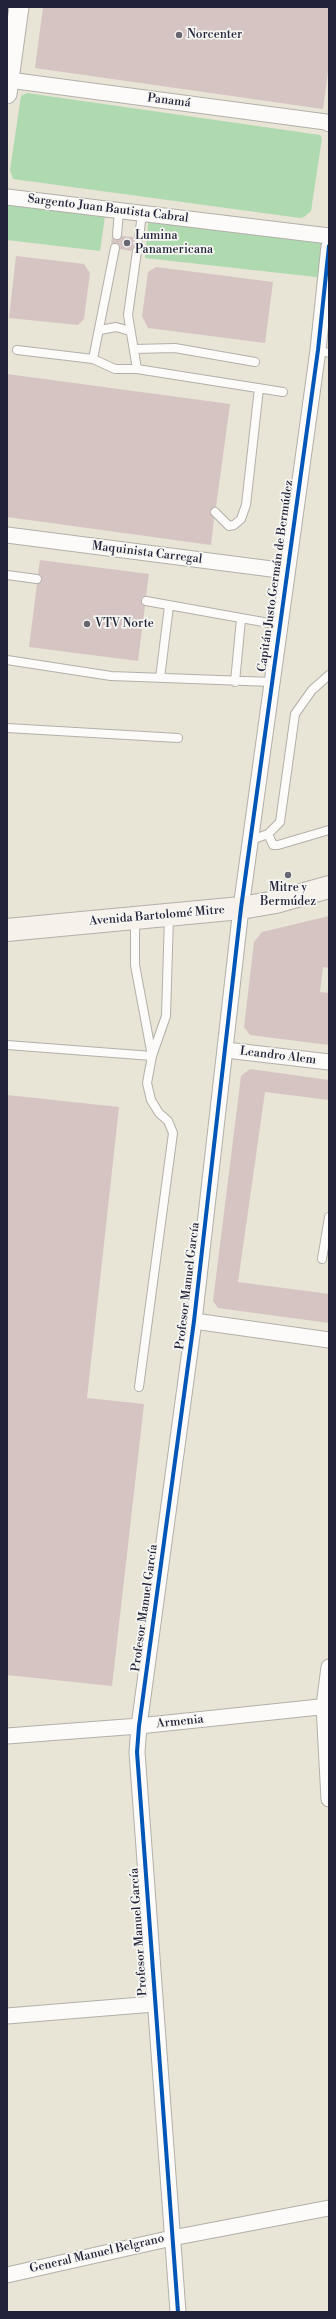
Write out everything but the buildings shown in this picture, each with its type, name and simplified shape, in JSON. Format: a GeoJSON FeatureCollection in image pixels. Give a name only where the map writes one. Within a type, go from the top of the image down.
{"type":"FeatureCollection","features":[{"type":"Feature","properties":{"kind":"main road","name":"Avenida Bartolomé Mitre"},"geometry":{"type":"LineString","coordinates":[[7,930],[169,916],[241,908],[276,902],[329,887]]}},
{"type":"Feature","properties":{"kind":"street"},"geometry":{"type":"LineString","coordinates":[[8,87],[19,7]]}},
{"type":"Feature","properties":{"kind":"street","name":"Panamá"},"geometry":{"type":"LineString","coordinates":[[8,87],[318,121],[329,124]]}},
{"type":"Feature","properties":{"kind":"street","name":"Sargento Juan Bautista Cabral"},"geometry":{"type":"LineString","coordinates":[[7,197],[329,236]]}},
{"type":"Feature","properties":{"kind":"street","name":"Capitán Justo Germán de Bermúdez"},"geometry":{"type":"LineString","coordinates":[[241,908],[287,571],[323,351],[329,246]]}},
{"type":"Feature","properties":{"kind":"street","name":"Maquinista Carregal"},"geometry":{"type":"LineString","coordinates":[[7,535],[287,571]]}},
{"type":"Feature","properties":{"kind":"street","name":"Profesor Manuel García"},"geometry":{"type":"LineString","coordinates":[[178,2312],[154,2004],[137,1752],[139,1726],[194,1321],[241,908]]}},
{"type":"Feature","properties":{"kind":"street","name":"Leandro Alem"},"geometry":{"type":"LineString","coordinates":[[226,1050],[329,1062]]}},
{"type":"Feature","properties":{"kind":"street"},"geometry":{"type":"LineString","coordinates":[[194,1321],[329,1340]]}},
{"type":"Feature","properties":{"kind":"street"},"geometry":{"type":"LineString","coordinates":[[329,1667],[327,1706],[329,1799]]}},
{"type":"Feature","properties":{"kind":"street","name":"Armenia"},"geometry":{"type":"LineString","coordinates":[[7,1736],[139,1726],[327,1706]]}},
{"type":"Feature","properties":{"kind":"street"},"geometry":{"type":"LineString","coordinates":[[7,2016],[154,2004]]}},
{"type":"Feature","properties":{"kind":"street","name":"General Manuel Belgrano"},"geometry":{"type":"LineString","coordinates":[[7,2275],[172,2238],[329,2208]]}},
{"type":"Feature","properties":{"kind":"lane"},"geometry":{"type":"LineString","coordinates":[[116,235],[119,211]]}},
{"type":"Feature","properties":{"kind":"lane"},"geometry":{"type":"LineString","coordinates":[[139,238],[142,213]]}},
{"type":"Feature","properties":{"kind":"lane"},"geometry":{"type":"LineString","coordinates":[[93,359],[100,330],[115,248]]}},
{"type":"Feature","properties":{"kind":"lane"},"geometry":{"type":"LineString","coordinates":[[137,251],[128,315],[137,369]]}},
{"type":"Feature","properties":{"kind":"lane"},"geometry":{"type":"LineString","coordinates":[[100,330],[116,327],[130,331]]}},
{"type":"Feature","properties":{"kind":"lane"},"geometry":{"type":"LineString","coordinates":[[134,349],[175,348],[255,362]]}},
{"type":"Feature","properties":{"kind":"lane"},"geometry":{"type":"LineString","coordinates":[[17,350],[93,359],[115,369],[137,369],[282,392]]}},
{"type":"Feature","properties":{"kind":"lane"},"geometry":{"type":"LineString","coordinates":[[215,512],[229,526],[234,525],[241,520],[244,512],[259,388]]}},
{"type":"Feature","properties":{"kind":"lane"},"geometry":{"type":"LineString","coordinates":[[7,575],[37,579]]}},
{"type":"Feature","properties":{"kind":"lane"},"geometry":{"type":"LineString","coordinates":[[146,601],[280,625]]}},
{"type":"Feature","properties":{"kind":"lane"},"geometry":{"type":"LineString","coordinates":[[160,678],[169,606]]}},
{"type":"Feature","properties":{"kind":"lane"},"geometry":{"type":"LineString","coordinates":[[235,682],[241,619]]}},
{"type":"Feature","properties":{"kind":"lane"},"geometry":{"type":"LineString","coordinates":[[7,660],[111,676],[235,682],[272,682]]}},
{"type":"Feature","properties":{"kind":"lane"},"geometry":{"type":"LineString","coordinates":[[251,840],[268,834],[280,822],[295,714],[302,701],[329,674]]}},
{"type":"Feature","properties":{"kind":"lane"},"geometry":{"type":"LineString","coordinates":[[7,728],[178,738]]}},
{"type":"Feature","properties":{"kind":"lane"},"geometry":{"type":"LineString","coordinates":[[268,834],[273,844],[278,845],[329,830]]}},
{"type":"Feature","properties":{"kind":"lane"},"geometry":{"type":"LineString","coordinates":[[139,1387],[173,1134],[168,1121],[159,1113],[151,1100],[146,1083],[152,1056],[166,1016],[169,916]]}},
{"type":"Feature","properties":{"kind":"lane"},"geometry":{"type":"LineString","coordinates":[[135,919],[135,965],[152,1056]]}},
{"type":"Feature","properties":{"kind":"lane"},"geometry":{"type":"LineString","coordinates":[[7,1045],[152,1056]]}},
{"type":"Feature","properties":{"kind":"lane"},"geometry":{"type":"LineString","coordinates":[[322,1259],[329,1217]]}},
{"type":"Feature","properties":{"kind":"green space"},"geometry":{"type":"Polygon","coordinates":[[[27,93],[320,135],[322,138],[311,211],[304,217],[300,218],[13,179],[10,170],[21,96],[27,93]]]}},
{"type":"Feature","properties":{"kind":"green space"},"geometry":{"type":"Polygon","coordinates":[[[7,197],[106,209],[100,251],[7,240],[7,197]]]}},
{"type":"Feature","properties":{"kind":"green space"},"geometry":{"type":"Polygon","coordinates":[[[149,214],[329,236],[325,278],[145,258],[149,214]]]}},
{"type":"Feature","properties":{"kind":"cycle path"},"geometry":{"type":"LineString","coordinates":[[178,2312],[137,1752],[139,1726],[194,1321],[241,908],[318,350],[329,246]]}},
{"type":"Feature","properties":{"kind":"place","name":"Norcenter"},"geometry":{"type":"Point","coordinates":[179,35]}},
{"type":"Feature","properties":{"kind":"place","name":"Lumina Panamericana"},"geometry":{"type":"Point","coordinates":[127,243]}},
{"type":"Feature","properties":{"kind":"place","name":"VTV Norte"},"geometry":{"type":"Point","coordinates":[87,624]}},
{"type":"Feature","properties":{"kind":"place","name":"Mitre y Bermúdez"},"geometry":{"type":"Point","coordinates":[288,875]}}]}
